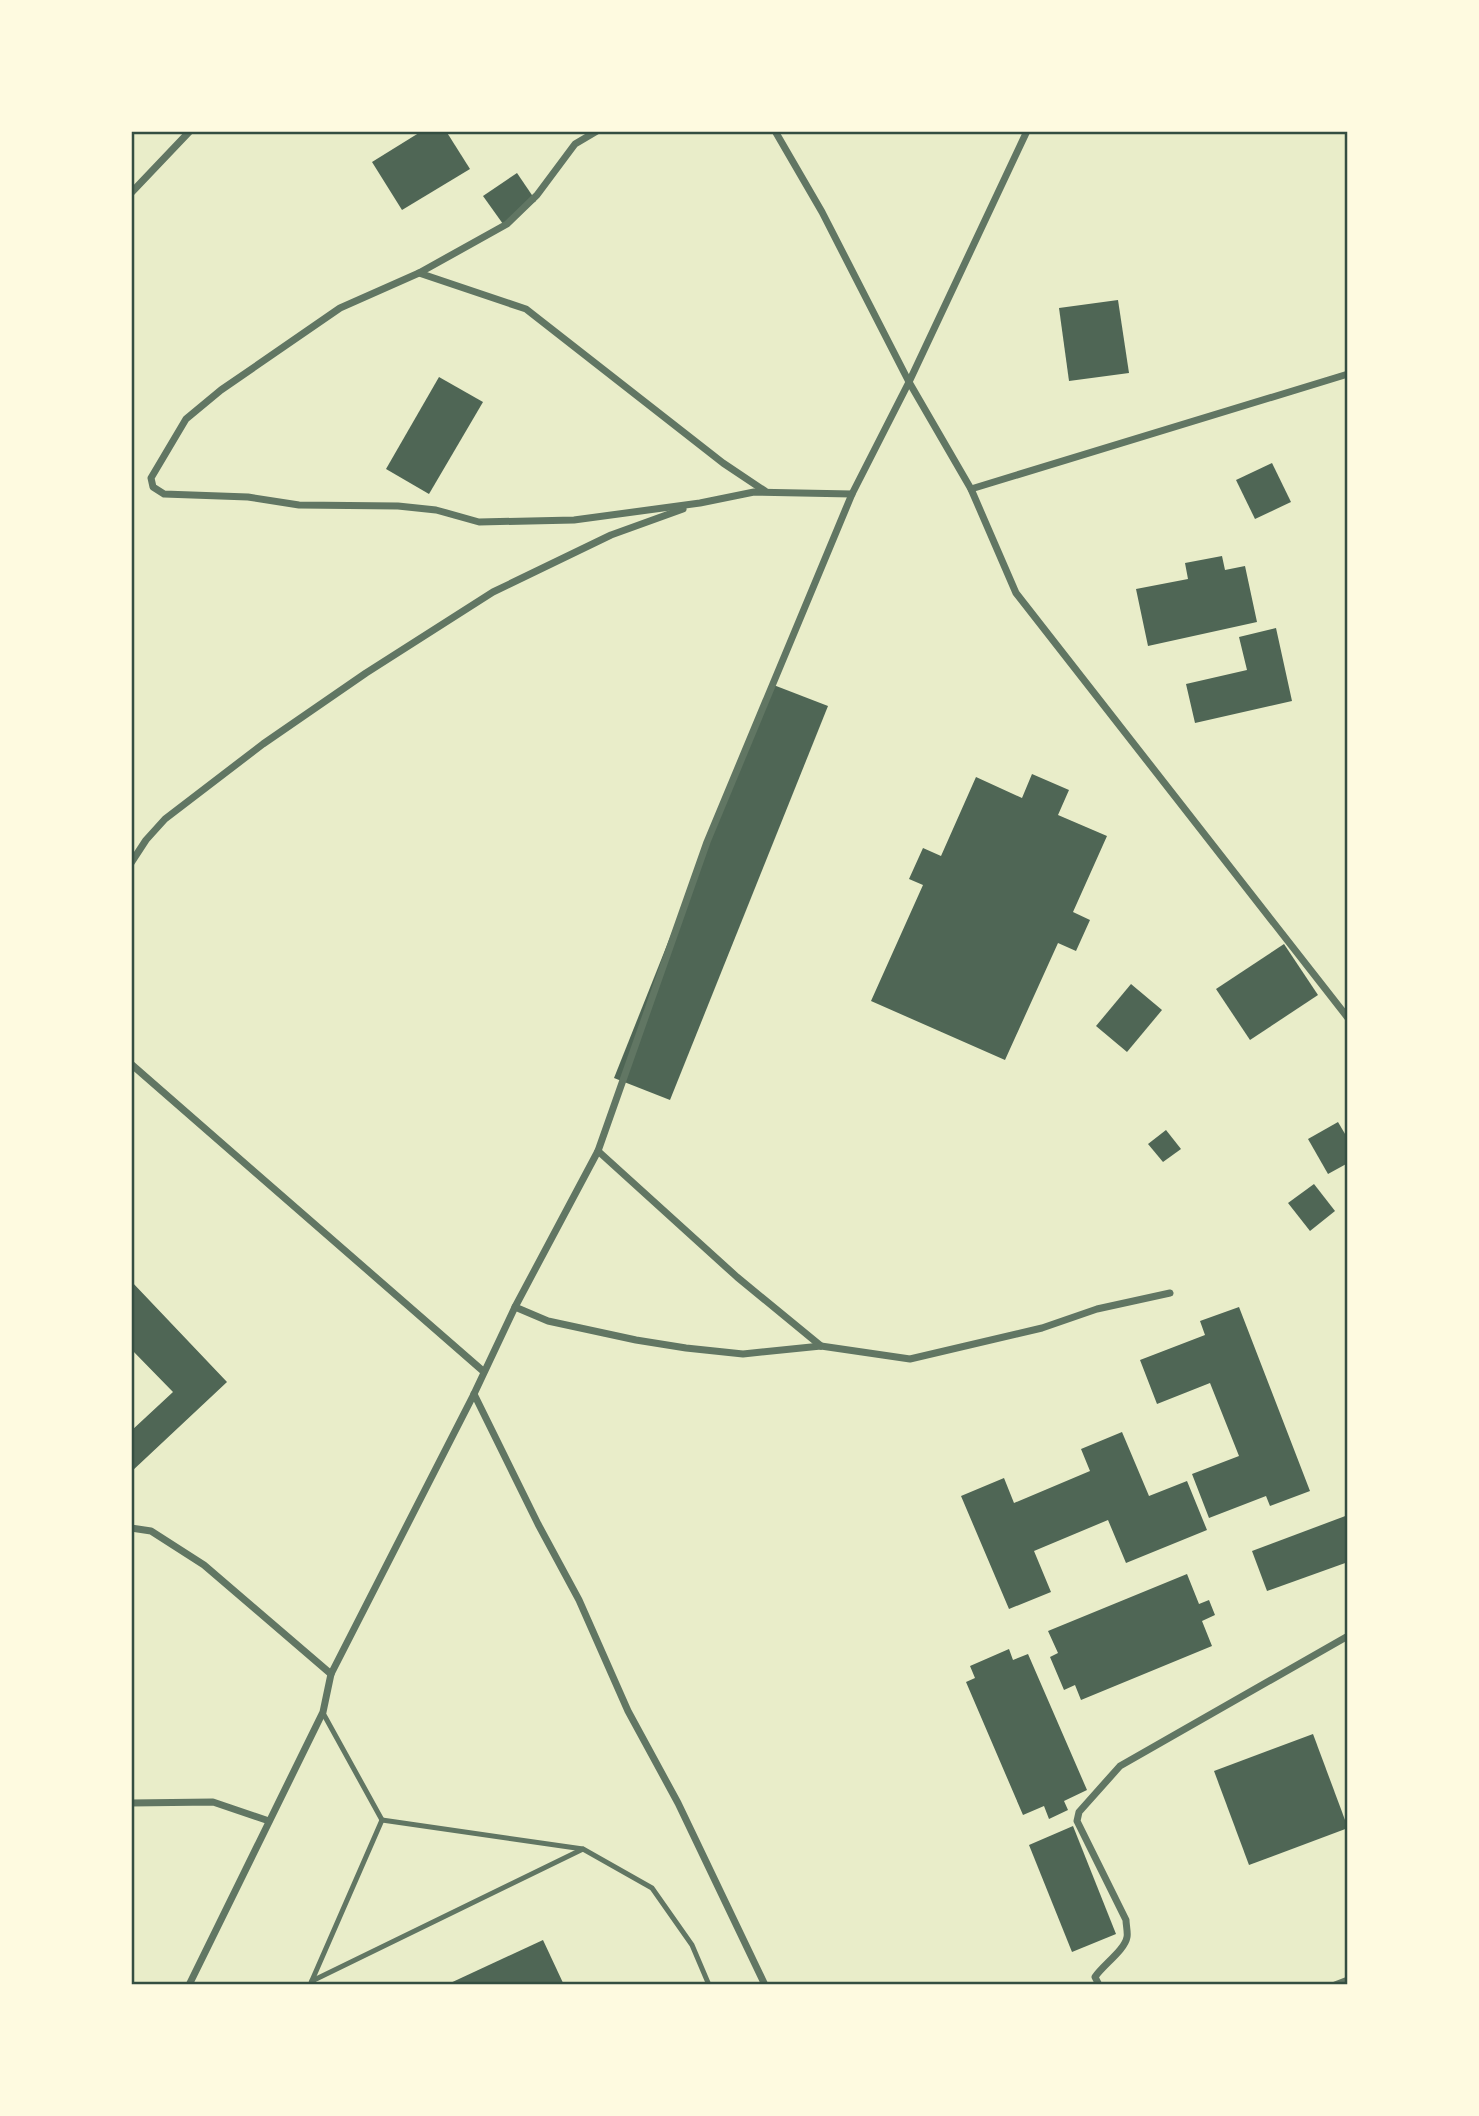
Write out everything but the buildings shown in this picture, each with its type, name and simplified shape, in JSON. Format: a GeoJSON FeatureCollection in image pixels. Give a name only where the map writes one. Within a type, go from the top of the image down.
{"type":"FeatureCollection","features":[{"type":"Feature","properties":{"kind":"street"},"geometry":{"type":"LineString","coordinates":[[131,193],[190,131]]}},
{"type":"Feature","properties":{"kind":"street"},"geometry":{"type":"LineString","coordinates":[[597,131],[575,144],[537,195],[507,224],[419,273],[340,308],[221,390],[186,419],[151,478],[153,487],[164,494],[248,497],[299,505],[398,506],[436,510],[479,522],[574,520],[700,503],[754,492],[852,494]]}},
{"type":"Feature","properties":{"kind":"street"},"geometry":{"type":"LineString","coordinates":[[775,131],[822,212],[909,382],[971,489],[1016,593],[1348,1018]]}},
{"type":"Feature","properties":{"kind":"street"},"geometry":{"type":"LineString","coordinates":[[189,1985],[323,1712],[331,1674],[474,1394],[514,1307],[598,1150],[708,842],[852,494],[909,382],[1027,131]]}},
{"type":"Feature","properties":{"kind":"street"},"geometry":{"type":"LineString","coordinates":[[419,273],[526,309],[723,463],[765,492]]}},
{"type":"Feature","properties":{"kind":"street"},"geometry":{"type":"LineString","coordinates":[[971,489],[1348,374]]}},
{"type":"Feature","properties":{"kind":"street"},"geometry":{"type":"LineString","coordinates":[[131,863],[146,840],[165,819],[262,744],[366,673],[493,592],[611,535],[700,503]]}},
{"type":"Feature","properties":{"kind":"street"},"geometry":{"type":"LineString","coordinates":[[131,1064],[483,1371]]}},
{"type":"Feature","properties":{"kind":"street"},"geometry":{"type":"LineString","coordinates":[[598,1150],[737,1277],[821,1346]]}},
{"type":"Feature","properties":{"kind":"street"},"geometry":{"type":"LineString","coordinates":[[514,1307],[548,1321],[686,1348],[743,1354],[821,1346],[910,1359],[1042,1328],[1097,1309],[1170,1293]]}},
{"type":"Feature","properties":{"kind":"street"},"geometry":{"type":"LineString","coordinates":[[474,1394],[579,1600],[628,1711],[678,1803],[765,1985]]}},
{"type":"Feature","properties":{"kind":"street"},"geometry":{"type":"LineString","coordinates":[[131,1528],[151,1531],[204,1564],[331,1674]]}},
{"type":"Feature","properties":{"kind":"street"},"geometry":{"type":"LineString","coordinates":[[1099,1985],[1096,1977],[1102,1966],[1118,1952],[1128,1938],[1126,1920],[1077,1821],[1079,1812],[1120,1766],[1348,1636]]}},
{"type":"Feature","properties":{"kind":"street"},"geometry":{"type":"LineString","coordinates":[[131,1802],[213,1802],[269,1821]]}},
{"type":"Feature","properties":{"kind":"street"},"geometry":{"type":"LineString","coordinates":[[1335,1985],[1348,1980]]}},
{"type":"Feature","properties":{"kind":"lane"},"geometry":{"type":"LineString","coordinates":[[323,1712],[382,1820]]}},
{"type":"Feature","properties":{"kind":"lane"},"geometry":{"type":"LineString","coordinates":[[382,1820],[583,1849],[652,1888],[692,1945],[709,1985]]}},
{"type":"Feature","properties":{"kind":"lane"},"geometry":{"type":"LineString","coordinates":[[311,1983],[382,1820]]}},
{"type":"Feature","properties":{"kind":"lane"},"geometry":{"type":"LineString","coordinates":[[311,1983],[583,1849]]}}]}
